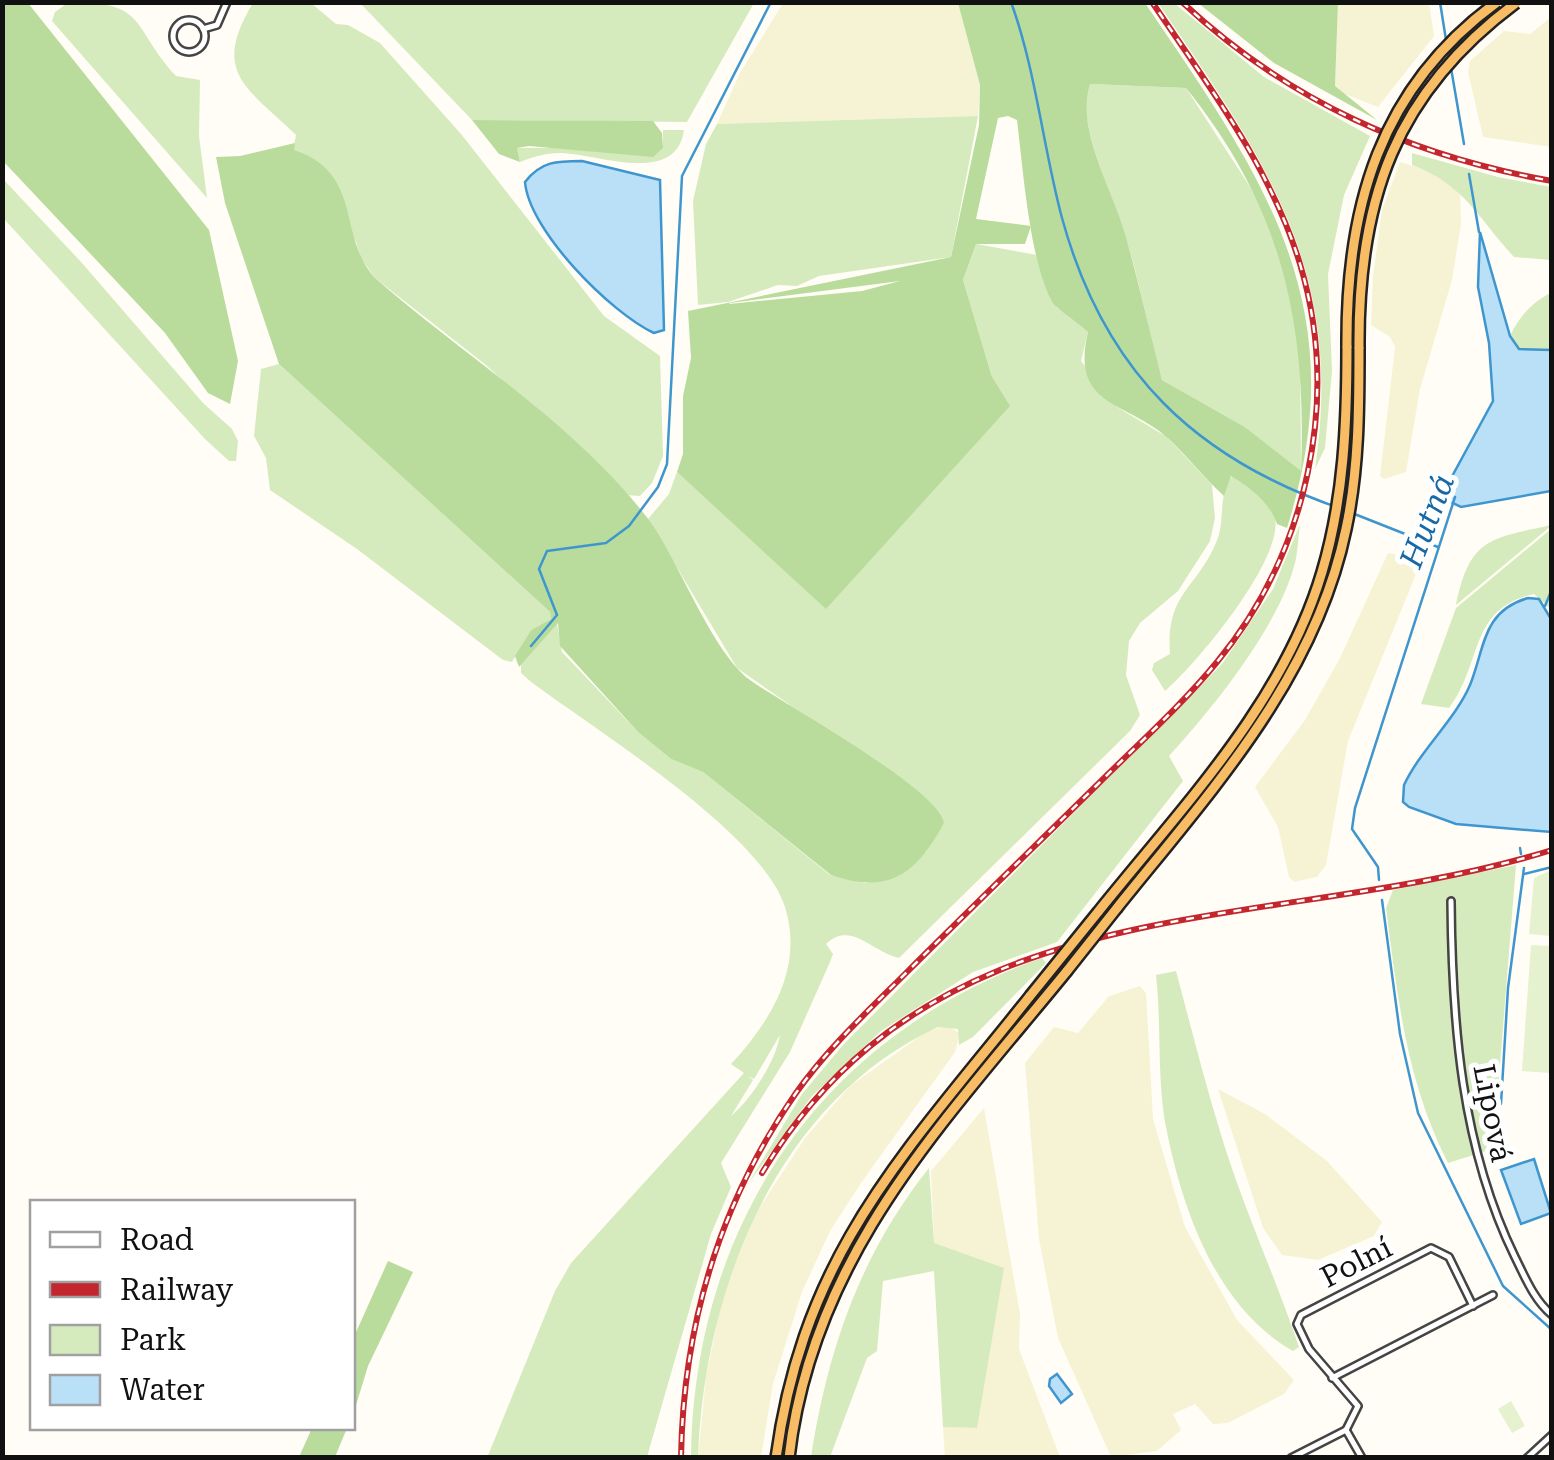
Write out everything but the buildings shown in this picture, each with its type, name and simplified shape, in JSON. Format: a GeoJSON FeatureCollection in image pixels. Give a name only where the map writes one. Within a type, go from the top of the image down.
{"type":"FeatureCollection","features":[{"type":"Feature","properties":{"kind":"highway"},"geometry":{"type":"LineString","coordinates":[[776,1458],[797,1353],[839,1251],[900,1158],[1265,696],[1311,602],[1334,522],[1340,492],[1351,244],[1377,150],[1422,75],[1461,32],[1497,2]]}},
{"type":"Feature","properties":{"kind":"highway"},"geometry":{"type":"LineString","coordinates":[[789,1458],[801,1386],[815,1338],[864,1232],[910,1165],[1117,908],[1277,700],[1323,606],[1346,529],[1352,494],[1364,242],[1390,154],[1433,81],[1469,41],[1517,3]]}},
{"type":"Feature","properties":{"kind":"street"},"geometry":{"type":"LineString","coordinates":[[203,28],[217,25],[227,2]]}},
{"type":"Feature","properties":{"kind":"street"},"geometry":{"type":"LineString","coordinates":[[184,20],[196,21],[203,28],[204,43],[194,52],[181,50],[173,41],[174,28],[184,20]]}},
{"type":"Feature","properties":{"kind":"street","name":"Lipová"},"geometry":{"type":"LineString","coordinates":[[1451,901],[1457,1039],[1476,1151],[1496,1218],[1538,1300],[1552,1315]]}},
{"type":"Feature","properties":{"kind":"street","name":"Polní"},"geometry":{"type":"LineString","coordinates":[[1346,1430],[1358,1406],[1303,1338],[1297,1324],[1301,1315],[1431,1248],[1449,1257],[1473,1306]]}},
{"type":"Feature","properties":{"kind":"street"},"geometry":{"type":"LineString","coordinates":[[1332,1378],[1493,1296]]}},
{"type":"Feature","properties":{"kind":"street"},"geometry":{"type":"LineString","coordinates":[[1291,1458],[1346,1430],[1362,1458]]}},
{"type":"Feature","properties":{"kind":"street"},"geometry":{"type":"LineString","coordinates":[[1527,1458],[1552,1435]]}},
{"type":"Feature","properties":{"kind":"shaded area"},"geometry":{"type":"Polygon","coordinates":[[[783,3],[958,3],[980,85],[978,116],[717,124],[740,73],[783,3]]]}},
{"type":"Feature","properties":{"kind":"shaded area"},"geometry":{"type":"Polygon","coordinates":[[[1338,3],[1429,3],[1434,36],[1378,107],[1342,93],[1335,86],[1338,3]]]}},
{"type":"Feature","properties":{"kind":"shaded area"},"geometry":{"type":"Polygon","coordinates":[[[1551,17],[1551,147],[1483,137],[1468,72],[1470,61],[1504,31],[1530,34],[1551,17]]]}},
{"type":"Feature","properties":{"kind":"shaded area"},"geometry":{"type":"Polygon","coordinates":[[[1400,162],[1438,174],[1460,190],[1461,224],[1452,280],[1420,389],[1406,472],[1384,479],[1380,476],[1395,347],[1390,337],[1371,325],[1373,276],[1382,210],[1400,162]]]}},
{"type":"Feature","properties":{"kind":"shaded area"},"geometry":{"type":"Polygon","coordinates":[[[1388,553],[1403,556],[1416,574],[1348,741],[1326,865],[1317,877],[1294,882],[1289,877],[1278,827],[1255,787],[1305,720],[1340,658],[1388,553]]]}},
{"type":"Feature","properties":{"kind":"shaded area"},"geometry":{"type":"Polygon","coordinates":[[[1140,986],[1146,993],[1153,1119],[1185,1227],[1237,1320],[1294,1380],[1284,1394],[1228,1423],[1213,1424],[1195,1404],[1173,1414],[1181,1430],[1157,1451],[1111,1457],[1058,1338],[1039,1239],[1025,1063],[1054,1027],[1078,1033],[1109,996],[1140,986]]]}},
{"type":"Feature","properties":{"kind":"shaded area"},"geometry":{"type":"Polygon","coordinates":[[[947,1025],[960,1034],[955,1052],[830,1231],[802,1292],[773,1384],[761,1457],[698,1458],[706,1377],[725,1284],[756,1213],[805,1138],[850,1086],[926,1032],[947,1025]]]}},
{"type":"Feature","properties":{"kind":"shaded area"},"geometry":{"type":"Polygon","coordinates":[[[1218,1089],[1265,1114],[1327,1161],[1382,1222],[1374,1236],[1318,1260],[1282,1255],[1263,1228],[1218,1089]]]}},
{"type":"Feature","properties":{"kind":"shaded area"},"geometry":{"type":"Polygon","coordinates":[[[984,1108],[1020,1314],[1019,1349],[1060,1457],[945,1457],[943,1427],[976,1428],[934,1243],[931,1171],[984,1108]]]}},
{"type":"Feature","properties":{"kind":"green space"},"geometry":{"type":"Polygon","coordinates":[[[3,2],[28,3],[209,230],[238,361],[230,404],[208,393],[165,333],[3,161],[3,2]]]}},
{"type":"Feature","properties":{"kind":"green space"},"geometry":{"type":"Polygon","coordinates":[[[69,2],[95,3],[126,12],[176,76],[200,80],[199,136],[207,198],[52,21],[55,12],[69,2]]]}},
{"type":"Feature","properties":{"kind":"green space"},"geometry":{"type":"Polygon","coordinates":[[[253,3],[311,3],[336,24],[348,25],[380,43],[461,134],[604,316],[660,356],[663,456],[652,483],[640,496],[625,495],[486,365],[375,278],[360,257],[356,242],[293,150],[296,135],[240,77],[235,46],[253,3]]]}},
{"type":"Feature","properties":{"kind":"green space"},"geometry":{"type":"Polygon","coordinates":[[[754,3],[687,122],[472,120],[361,4],[754,3]]]}},
{"type":"Feature","properties":{"kind":"green space"},"geometry":{"type":"Polygon","coordinates":[[[958,3],[1145,3],[1227,128],[1261,188],[1287,248],[1304,311],[1311,377],[1301,469],[1299,365],[1282,268],[1245,177],[1219,133],[1186,88],[1090,84],[1087,120],[1091,140],[1126,237],[1162,380],[1245,427],[1301,471],[1287,528],[1277,524],[1259,497],[1231,476],[1224,496],[1169,439],[1094,389],[1085,357],[1088,332],[1053,303],[1031,227],[1025,244],[976,244],[963,280],[992,377],[1010,406],[826,609],[677,472],[683,454],[683,396],[691,358],[688,311],[951,257],[979,125],[980,85],[958,3]],[[1008,116],[998,118],[976,219],[1030,226],[1017,120],[1008,116]],[[900,281],[730,303],[729,304],[862,291],[900,281]]]}},
{"type":"Feature","properties":{"kind":"green space"},"geometry":{"type":"Polygon","coordinates":[[[1158,3],[1174,3],[1264,77],[1370,136],[1344,195],[1328,274],[1332,371],[1325,448],[1315,469],[1321,398],[1318,334],[1307,275],[1288,220],[1263,167],[1158,3]]]}},
{"type":"Feature","properties":{"kind":"green space"},"geometry":{"type":"Polygon","coordinates":[[[1198,3],[1338,3],[1335,86],[1377,120],[1274,63],[1198,3]]]}},
{"type":"Feature","properties":{"kind":"green space"},"geometry":{"type":"Polygon","coordinates":[[[1089,84],[1186,88],[1265,210],[1278,247],[1300,343],[1301,472],[1245,427],[1162,380],[1129,249],[1091,137],[1086,99],[1089,84]]]}},
{"type":"Feature","properties":{"kind":"green space"},"geometry":{"type":"Polygon","coordinates":[[[978,116],[951,257],[819,276],[797,286],[778,285],[728,302],[698,305],[693,201],[706,144],[717,124],[978,116]]]}},
{"type":"Feature","properties":{"kind":"green space"},"geometry":{"type":"Polygon","coordinates":[[[472,120],[653,121],[662,133],[663,148],[653,157],[529,146],[517,148],[520,162],[499,154],[472,120]]]}},
{"type":"Feature","properties":{"kind":"green space"},"geometry":{"type":"Polygon","coordinates":[[[663,130],[684,130],[678,147],[666,158],[651,162],[559,153],[520,162],[517,148],[663,148],[663,130]]]}},
{"type":"Feature","properties":{"kind":"green space"},"geometry":{"type":"Polygon","coordinates":[[[295,143],[294,150],[316,160],[331,174],[363,262],[375,278],[554,422],[620,485],[660,537],[709,628],[736,667],[750,680],[890,769],[936,808],[944,823],[911,867],[885,881],[852,881],[831,875],[703,772],[671,759],[638,732],[560,646],[558,623],[519,667],[515,656],[531,630],[551,619],[550,612],[279,364],[225,203],[216,157],[240,156],[295,143]]]}},
{"type":"Feature","properties":{"kind":"green space"},"geometry":{"type":"Polygon","coordinates":[[[1412,153],[1551,187],[1551,260],[1514,257],[1458,192],[1412,165],[1412,153]]]}},
{"type":"Feature","properties":{"kind":"green space"},"geometry":{"type":"Polygon","coordinates":[[[3,179],[203,403],[232,429],[238,441],[236,461],[229,461],[205,439],[5,220],[3,179]]]}},
{"type":"Feature","properties":{"kind":"green space"},"geometry":{"type":"Polygon","coordinates":[[[976,244],[1037,255],[1057,308],[1069,312],[1088,332],[1081,361],[1117,407],[1167,437],[1212,485],[1215,518],[1210,541],[1178,591],[1140,623],[1129,641],[1126,675],[1140,715],[1130,731],[899,958],[844,935],[826,944],[833,954],[790,1052],[721,1163],[731,1187],[711,1234],[647,1457],[487,1458],[555,1291],[571,1263],[744,1073],[731,1064],[771,1012],[787,972],[790,951],[785,907],[770,878],[744,847],[673,784],[530,681],[521,673],[521,663],[557,623],[562,652],[638,732],[671,759],[703,772],[830,875],[866,883],[926,852],[944,823],[823,728],[737,668],[648,519],[669,494],[677,472],[827,608],[992,377],[963,280],[976,244]],[[780,1035],[754,1079],[748,1076],[753,1080],[731,1116],[761,1080],[780,1035]]]}},
{"type":"Feature","properties":{"kind":"green space"},"geometry":{"type":"Polygon","coordinates":[[[1551,293],[1551,350],[1519,350],[1510,336],[1513,329],[1532,305],[1551,293]]]}},
{"type":"Feature","properties":{"kind":"green space"},"geometry":{"type":"Polygon","coordinates":[[[279,364],[550,612],[551,619],[531,630],[512,662],[503,660],[357,549],[270,490],[266,458],[254,436],[261,369],[279,364]]]}},
{"type":"Feature","properties":{"kind":"green space"},"geometry":{"type":"Polygon","coordinates":[[[1232,476],[1273,511],[1275,529],[1269,552],[1218,633],[1165,691],[1152,670],[1154,663],[1170,654],[1177,605],[1216,543],[1225,492],[1232,476]]]}},
{"type":"Feature","properties":{"kind":"green space"},"geometry":{"type":"Polygon","coordinates":[[[1300,524],[1295,565],[1272,618],[1223,692],[1169,756],[1183,781],[1057,942],[973,972],[881,1031],[811,1097],[748,1184],[802,1094],[844,1044],[1222,664],[1273,589],[1300,524]]]}},
{"type":"Feature","properties":{"kind":"green space"},"geometry":{"type":"Polygon","coordinates":[[[1551,525],[1456,605],[1468,566],[1486,545],[1551,525]]]}},
{"type":"Feature","properties":{"kind":"green space"},"geometry":{"type":"Polygon","coordinates":[[[1551,529],[1551,609],[1534,594],[1513,601],[1487,625],[1449,708],[1421,704],[1456,608],[1551,529]]]}},
{"type":"Feature","properties":{"kind":"green space"},"geometry":{"type":"Polygon","coordinates":[[[1516,865],[1498,1089],[1486,1151],[1448,1163],[1413,1070],[1386,908],[1393,890],[1516,865]]]}},
{"type":"Feature","properties":{"kind":"green space"},"geometry":{"type":"Polygon","coordinates":[[[1551,870],[1551,936],[1529,934],[1534,878],[1551,870]]]}},
{"type":"Feature","properties":{"kind":"green space"},"geometry":{"type":"Polygon","coordinates":[[[1531,945],[1551,946],[1551,1073],[1522,1071],[1531,945]]]}},
{"type":"Feature","properties":{"kind":"green space"},"geometry":{"type":"Polygon","coordinates":[[[1042,958],[1046,963],[973,1037],[959,1045],[958,1029],[938,1027],[881,1060],[833,1102],[792,1152],[759,1208],[734,1267],[715,1330],[703,1394],[698,1457],[691,1457],[698,1372],[716,1292],[745,1218],[784,1150],[834,1089],[894,1036],[963,992],[1042,958]]]}},
{"type":"Feature","properties":{"kind":"green space"},"geometry":{"type":"Polygon","coordinates":[[[1176,971],[1228,1156],[1299,1347],[1293,1351],[1267,1333],[1225,1286],[1184,1198],[1164,1117],[1156,975],[1176,971]]]}},
{"type":"Feature","properties":{"kind":"green space"},"geometry":{"type":"Polygon","coordinates":[[[929,1168],[934,1243],[1004,1268],[977,1428],[943,1427],[934,1271],[883,1281],[877,1351],[867,1358],[830,1457],[811,1457],[827,1379],[850,1305],[884,1235],[929,1168]]]}},
{"type":"Feature","properties":{"kind":"green space"},"geometry":{"type":"Polygon","coordinates":[[[388,1261],[413,1272],[368,1366],[355,1408],[355,1335],[388,1261]]]}},
{"type":"Feature","properties":{"kind":"green space"},"geometry":{"type":"Polygon","coordinates":[[[1511,1401],[1525,1426],[1512,1433],[1498,1409],[1511,1401]]]}},
{"type":"Feature","properties":{"kind":"green space"},"geometry":{"type":"Polygon","coordinates":[[[311,1430],[346,1430],[335,1457],[299,1457],[311,1430]]]}},
{"type":"Feature","properties":{"kind":"water"},"geometry":{"type":"Polygon","coordinates":[[[582,161],[660,180],[664,330],[654,333],[636,323],[595,289],[556,246],[530,202],[525,182],[537,170],[557,162],[582,161]]]}},
{"type":"Feature","properties":{"kind":"water"},"geometry":{"type":"Polygon","coordinates":[[[1480,232],[1510,336],[1519,349],[1551,350],[1551,491],[1461,507],[1444,499],[1443,493],[1493,401],[1489,343],[1478,287],[1480,232]]]}},
{"type":"Feature","properties":{"kind":"water"},"geometry":{"type":"Polygon","coordinates":[[[1528,598],[1539,599],[1551,619],[1551,832],[1456,824],[1409,807],[1403,802],[1404,785],[1464,698],[1493,621],[1513,604],[1528,598]]]}},
{"type":"Feature","properties":{"kind":"water"},"geometry":{"type":"Polygon","coordinates":[[[1534,1159],[1551,1213],[1521,1224],[1501,1170],[1534,1159]]]}},
{"type":"Feature","properties":{"kind":"water"},"geometry":{"type":"Polygon","coordinates":[[[1057,1374],[1072,1394],[1061,1403],[1049,1386],[1050,1379],[1057,1374]]]}},
{"type":"Feature","properties":{"kind":"waterway"},"geometry":{"type":"LineString","coordinates":[[531,646],[557,615],[539,569],[547,551],[606,543],[629,526],[658,487],[667,464],[682,176],[771,2]]}},
{"type":"Feature","properties":{"kind":"waterway"},"geometry":{"type":"LineString","coordinates":[[1011,2],[1027,55],[1055,191],[1080,273],[1103,322],[1131,365],[1163,403],[1201,436],[1244,465],[1345,510]]}},
{"type":"Feature","properties":{"kind":"waterway","name":"Hutná"},"geometry":{"type":"LineString","coordinates":[[1440,2],[1446,40]]}},
{"type":"Feature","properties":{"kind":"waterway","name":"Hutná"},"geometry":{"type":"LineString","coordinates":[[1451,68],[1464,144]]}},
{"type":"Feature","properties":{"kind":"waterway","name":"Hutná"},"geometry":{"type":"LineString","coordinates":[[1469,174],[1479,232]]}},
{"type":"Feature","properties":{"kind":"waterway","name":"Hutná"},"geometry":{"type":"LineString","coordinates":[[1379,880],[1378,867],[1352,829],[1355,808],[1455,497]]}},
{"type":"Feature","properties":{"kind":"waterway"},"geometry":{"type":"LineString","coordinates":[[1352,513],[1438,547]]}},
{"type":"Feature","properties":{"kind":"waterway"},"geometry":{"type":"LineString","coordinates":[[1545,606],[1552,589]]}},
{"type":"Feature","properties":{"kind":"waterway"},"geometry":{"type":"LineString","coordinates":[[1520,848],[1521,854]]}},
{"type":"Feature","properties":{"kind":"waterway"},"geometry":{"type":"LineString","coordinates":[[1524,874],[1552,867]]}},
{"type":"Feature","properties":{"kind":"waterway"},"geometry":{"type":"LineString","coordinates":[[1501,1104],[1508,988],[1524,868]]}},
{"type":"Feature","properties":{"kind":"waterway","name":"Hutná"},"geometry":{"type":"LineString","coordinates":[[1382,900],[1400,1034],[1418,1113],[1503,1286],[1552,1330]]}},
{"type":"Feature","properties":{"kind":"railway"},"geometry":{"type":"LineString","coordinates":[[681,1458],[689,1361],[711,1267],[746,1177],[796,1093],[863,1016],[1203,678],[1248,619],[1274,573],[1294,524],[1308,473],[1317,368],[1312,316],[1300,264],[1273,194],[1255,161],[1152,2]]}},
{"type":"Feature","properties":{"kind":"railway"},"geometry":{"type":"LineString","coordinates":[[1182,2],[1265,68],[1354,119],[1450,156],[1552,181]]}},
{"type":"Feature","properties":{"kind":"railway"},"geometry":{"type":"LineString","coordinates":[[762,1173],[835,1078],[920,1010],[1015,964],[1117,934],[1444,877],[1552,850]]}}]}
